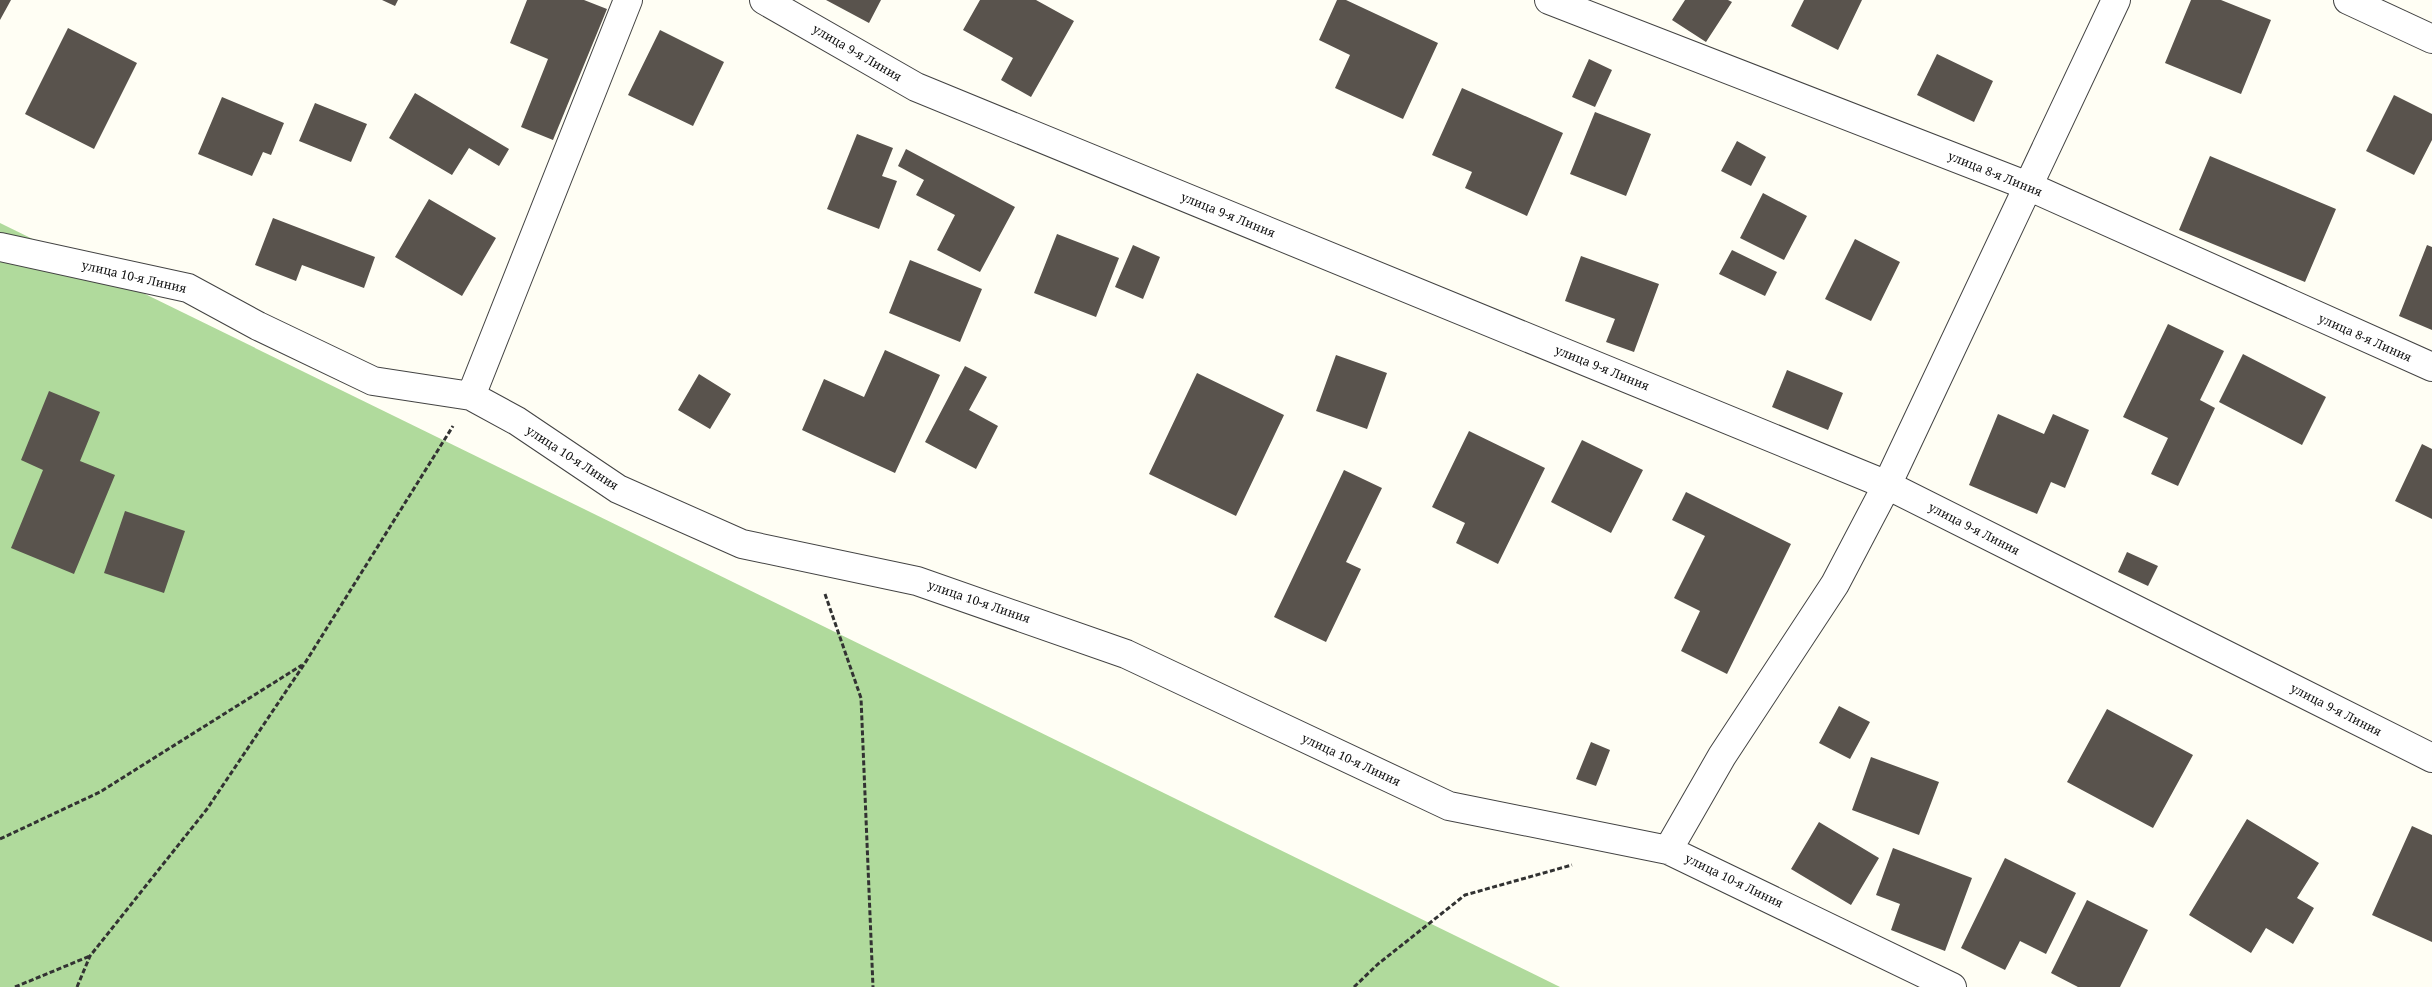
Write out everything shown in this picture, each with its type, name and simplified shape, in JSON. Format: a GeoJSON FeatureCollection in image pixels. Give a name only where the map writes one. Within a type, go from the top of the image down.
{"type":"FeatureCollection","features":[{"type":"Feature","properties":{"kind":"street"},"geometry":{"type":"LineString","coordinates":[[471,396],[628,0]]}},
{"type":"Feature","properties":{"kind":"street","name":"улица 9-я Линия"},"geometry":{"type":"LineString","coordinates":[[764,0],[916,87],[1887,485],[2432,758]]}},
{"type":"Feature","properties":{"kind":"street","name":"улица 8-я Линия"},"geometry":{"type":"LineString","coordinates":[[1549,0],[2028,186],[2432,368]]}},
{"type":"Feature","properties":{"kind":"street"},"geometry":{"type":"LineString","coordinates":[[1668,850],[1722,756],[1836,584],[1887,485],[2116,0]]}},
{"type":"Feature","properties":{"kind":"street"},"geometry":{"type":"LineString","coordinates":[[2348,0],[2432,38]]}},
{"type":"Feature","properties":{"kind":"street","name":"улица 10-я Линия"},"geometry":{"type":"LineString","coordinates":[[0,247],[188,288],[258,326],[373,381],[471,396],[517,421],[618,489],[742,544],[917,581],[1126,654],[1449,806],[1668,850],[1952,987]]}},
{"type":"Feature","properties":{"kind":"path"},"geometry":{"type":"LineString","coordinates":[[77,987],[90,956],[207,809],[304,663],[471,396]]}},
{"type":"Feature","properties":{"kind":"path"},"geometry":{"type":"LineString","coordinates":[[812,558],[861,698],[873,987]]}},
{"type":"Feature","properties":{"kind":"path"},"geometry":{"type":"LineString","coordinates":[[0,839],[100,792],[304,663]]}},
{"type":"Feature","properties":{"kind":"path"},"geometry":{"type":"LineString","coordinates":[[1354,987],[1378,964],[1465,895],[1577,864]]}},
{"type":"Feature","properties":{"kind":"path"},"geometry":{"type":"LineString","coordinates":[[15,987],[90,956]]}},
{"type":"Feature","properties":{"kind":"green space"},"geometry":{"type":"Polygon","coordinates":[[[0,223],[1560,987],[0,987],[0,223]]]}},
{"type":"Feature","properties":{"kind":"building"},"geometry":{"type":"Polygon","coordinates":[[[0,0],[11,0],[0,20],[0,0]]]}},
{"type":"Feature","properties":{"kind":"building"},"geometry":{"type":"Polygon","coordinates":[[[382,0],[398,0],[395,6],[382,0]]]}},
{"type":"Feature","properties":{"kind":"building"},"geometry":{"type":"Polygon","coordinates":[[[527,0],[584,0],[607,9],[553,140],[521,127],[548,59],[510,43],[527,0]]]}},
{"type":"Feature","properties":{"kind":"building"},"geometry":{"type":"Polygon","coordinates":[[[826,0],[881,0],[869,23],[826,0]]]}},
{"type":"Feature","properties":{"kind":"building"},"geometry":{"type":"Polygon","coordinates":[[[980,0],[1036,0],[1074,21],[1031,97],[1001,80],[1013,58],[963,30],[980,0]]]}},
{"type":"Feature","properties":{"kind":"building"},"geometry":{"type":"Polygon","coordinates":[[[1337,0],[1346,0],[1438,43],[1403,119],[1335,88],[1350,55],[1319,40],[1337,0]]]}},
{"type":"Feature","properties":{"kind":"building"},"geometry":{"type":"Polygon","coordinates":[[[1685,0],[1728,0],[1732,2],[1706,42],[1672,20],[1685,0]]]}},
{"type":"Feature","properties":{"kind":"building"},"geometry":{"type":"Polygon","coordinates":[[[1804,0],[1862,0],[1838,50],[1791,26],[1804,0]]]}},
{"type":"Feature","properties":{"kind":"building"},"geometry":{"type":"Polygon","coordinates":[[[2191,0],[2221,0],[2271,20],[2241,94],[2165,63],[2191,0]]]}},
{"type":"Feature","properties":{"kind":"building"},"geometry":{"type":"Polygon","coordinates":[[[68,28],[137,63],[94,149],[25,114],[68,28]]]}},
{"type":"Feature","properties":{"kind":"building"},"geometry":{"type":"Polygon","coordinates":[[[660,30],[724,62],[693,126],[628,95],[660,30]]]}},
{"type":"Feature","properties":{"kind":"building"},"geometry":{"type":"Polygon","coordinates":[[[1937,54],[1993,81],[1974,122],[1917,95],[1937,54]]]}},
{"type":"Feature","properties":{"kind":"building"},"geometry":{"type":"Polygon","coordinates":[[[1589,59],[1612,70],[1595,107],[1572,97],[1589,59]]]}},
{"type":"Feature","properties":{"kind":"building"},"geometry":{"type":"Polygon","coordinates":[[[1462,88],[1563,133],[1527,216],[1465,188],[1472,172],[1432,155],[1462,88]]]}},
{"type":"Feature","properties":{"kind":"building"},"geometry":{"type":"Polygon","coordinates":[[[415,93],[509,149],[499,166],[469,148],[452,175],[389,138],[415,93]]]}},
{"type":"Feature","properties":{"kind":"building"},"geometry":{"type":"Polygon","coordinates":[[[2394,95],[2432,114],[2432,140],[2414,175],[2366,151],[2394,95]]]}},
{"type":"Feature","properties":{"kind":"building"},"geometry":{"type":"Polygon","coordinates":[[[222,97],[284,123],[271,155],[263,152],[252,176],[198,154],[222,97]]]}},
{"type":"Feature","properties":{"kind":"building"},"geometry":{"type":"Polygon","coordinates":[[[315,103],[367,124],[351,162],[299,141],[315,103]]]}},
{"type":"Feature","properties":{"kind":"building"},"geometry":{"type":"Polygon","coordinates":[[[1595,112],[1651,134],[1626,196],[1570,174],[1595,112]]]}},
{"type":"Feature","properties":{"kind":"building"},"geometry":{"type":"Polygon","coordinates":[[[857,134],[893,148],[882,176],[897,181],[879,229],[827,209],[857,134]]]}},
{"type":"Feature","properties":{"kind":"building"},"geometry":{"type":"Polygon","coordinates":[[[1737,141],[1766,157],[1751,186],[1721,171],[1737,141]]]}},
{"type":"Feature","properties":{"kind":"building"},"geometry":{"type":"Polygon","coordinates":[[[906,149],[1015,207],[980,272],[937,250],[955,215],[916,195],[924,180],[898,166],[906,149]]]}},
{"type":"Feature","properties":{"kind":"building"},"geometry":{"type":"Polygon","coordinates":[[[2210,156],[2336,209],[2305,282],[2179,230],[2210,156]]]}},
{"type":"Feature","properties":{"kind":"building"},"geometry":{"type":"Polygon","coordinates":[[[1763,193],[1807,216],[1784,260],[1740,238],[1763,193]]]}},
{"type":"Feature","properties":{"kind":"building"},"geometry":{"type":"Polygon","coordinates":[[[429,199],[496,238],[462,296],[395,257],[429,199]]]}},
{"type":"Feature","properties":{"kind":"building"},"geometry":{"type":"Polygon","coordinates":[[[273,218],[375,257],[364,288],[302,265],[296,281],[255,265],[273,218]]]}},
{"type":"Feature","properties":{"kind":"building"},"geometry":{"type":"Polygon","coordinates":[[[1057,234],[1119,258],[1096,317],[1034,293],[1057,234]]]}},
{"type":"Feature","properties":{"kind":"building"},"geometry":{"type":"Polygon","coordinates":[[[1855,239],[1900,262],[1871,321],[1825,299],[1855,239]]]}},
{"type":"Feature","properties":{"kind":"building"},"geometry":{"type":"Polygon","coordinates":[[[1133,245],[1160,257],[1143,299],[1115,287],[1133,245]]]}},
{"type":"Feature","properties":{"kind":"building"},"geometry":{"type":"Polygon","coordinates":[[[2427,245],[2432,247],[2432,330],[2399,316],[2427,245]]]}},
{"type":"Feature","properties":{"kind":"building"},"geometry":{"type":"Polygon","coordinates":[[[1732,250],[1777,272],[1765,296],[1719,274],[1732,250]]]}},
{"type":"Feature","properties":{"kind":"building"},"geometry":{"type":"Polygon","coordinates":[[[1581,256],[1659,284],[1634,352],[1606,342],[1615,319],[1565,301],[1581,256]]]}},
{"type":"Feature","properties":{"kind":"building"},"geometry":{"type":"Polygon","coordinates":[[[910,260],[982,289],[960,342],[889,313],[910,260]]]}},
{"type":"Feature","properties":{"kind":"building"},"geometry":{"type":"Polygon","coordinates":[[[2168,324],[2224,351],[2200,400],[2215,408],[2178,486],[2151,474],[2168,438],[2123,417],[2168,324]]]}},
{"type":"Feature","properties":{"kind":"building"},"geometry":{"type":"Polygon","coordinates":[[[885,350],[940,375],[895,473],[802,430],[824,379],[864,397],[885,350]]]}},
{"type":"Feature","properties":{"kind":"building"},"geometry":{"type":"Polygon","coordinates":[[[2243,354],[2326,397],[2302,445],[2219,402],[2243,354]]]}},
{"type":"Feature","properties":{"kind":"building"},"geometry":{"type":"Polygon","coordinates":[[[1336,355],[1387,373],[1367,429],[1316,411],[1336,355]]]}},
{"type":"Feature","properties":{"kind":"building"},"geometry":{"type":"Polygon","coordinates":[[[965,366],[987,377],[969,410],[998,426],[976,469],[925,442],[965,366]]]}},
{"type":"Feature","properties":{"kind":"building"},"geometry":{"type":"Polygon","coordinates":[[[1787,370],[1843,393],[1828,430],[1772,407],[1787,370]]]}},
{"type":"Feature","properties":{"kind":"building"},"geometry":{"type":"Polygon","coordinates":[[[1197,373],[1284,415],[1236,516],[1149,474],[1197,373]]]}},
{"type":"Feature","properties":{"kind":"building"},"geometry":{"type":"Polygon","coordinates":[[[699,374],[731,394],[710,429],[678,410],[699,374]]]}},
{"type":"Feature","properties":{"kind":"building"},"geometry":{"type":"Polygon","coordinates":[[[49,391],[100,412],[80,461],[115,475],[74,574],[11,548],[43,470],[21,460],[49,391]]]}},
{"type":"Feature","properties":{"kind":"building"},"geometry":{"type":"Polygon","coordinates":[[[1998,414],[2044,434],[2053,414],[2089,430],[2065,488],[2051,482],[2037,514],[1969,485],[1998,414]]]}},
{"type":"Feature","properties":{"kind":"building"},"geometry":{"type":"Polygon","coordinates":[[[1469,431],[1545,468],[1498,564],[1456,543],[1465,523],[1432,507],[1469,431]]]}},
{"type":"Feature","properties":{"kind":"building"},"geometry":{"type":"Polygon","coordinates":[[[1582,440],[1643,470],[1611,533],[1551,502],[1582,440]]]}},
{"type":"Feature","properties":{"kind":"building"},"geometry":{"type":"Polygon","coordinates":[[[2422,444],[2432,449],[2432,519],[2395,501],[2422,444]]]}},
{"type":"Feature","properties":{"kind":"building"},"geometry":{"type":"Polygon","coordinates":[[[1344,470],[1382,488],[1346,562],[1361,569],[1326,642],[1274,617],[1344,470]]]}},
{"type":"Feature","properties":{"kind":"building"},"geometry":{"type":"Polygon","coordinates":[[[1686,492],[1791,544],[1727,674],[1681,651],[1700,611],[1674,598],[1705,536],[1672,520],[1686,492]]]}},
{"type":"Feature","properties":{"kind":"building"},"geometry":{"type":"Polygon","coordinates":[[[125,511],[185,531],[164,593],[104,573],[125,511]]]}},
{"type":"Feature","properties":{"kind":"building"},"geometry":{"type":"Polygon","coordinates":[[[2127,552],[2158,566],[2148,586],[2118,572],[2127,552]]]}},
{"type":"Feature","properties":{"kind":"building"},"geometry":{"type":"Polygon","coordinates":[[[1839,706],[1870,722],[1850,759],[1819,743],[1839,706]]]}},
{"type":"Feature","properties":{"kind":"building"},"geometry":{"type":"Polygon","coordinates":[[[2107,709],[2193,755],[2153,828],[2067,782],[2107,709]]]}},
{"type":"Feature","properties":{"kind":"building"},"geometry":{"type":"Polygon","coordinates":[[[1591,742],[1610,750],[1596,786],[1576,779],[1591,742]]]}},
{"type":"Feature","properties":{"kind":"building"},"geometry":{"type":"Polygon","coordinates":[[[1871,757],[1939,782],[1919,835],[1852,810],[1871,757]]]}},
{"type":"Feature","properties":{"kind":"building"},"geometry":{"type":"Polygon","coordinates":[[[2247,819],[2319,863],[2297,898],[2314,908],[2293,944],[2266,928],[2251,953],[2189,915],[2247,819]]]}},
{"type":"Feature","properties":{"kind":"building"},"geometry":{"type":"Polygon","coordinates":[[[1819,822],[1879,858],[1851,905],[1791,869],[1819,822]]]}},
{"type":"Feature","properties":{"kind":"building"},"geometry":{"type":"Polygon","coordinates":[[[2412,826],[2432,835],[2432,942],[2372,915],[2412,826]]]}},
{"type":"Feature","properties":{"kind":"building"},"geometry":{"type":"Polygon","coordinates":[[[1893,848],[1972,878],[1945,951],[1891,930],[1900,904],[1876,895],[1893,848]]]}},
{"type":"Feature","properties":{"kind":"building"},"geometry":{"type":"Polygon","coordinates":[[[2005,858],[2076,893],[2046,954],[2020,941],[2005,970],[1961,948],[2005,858]]]}},
{"type":"Feature","properties":{"kind":"building"},"geometry":{"type":"Polygon","coordinates":[[[2087,900],[2148,930],[2120,987],[2078,987],[2051,973],[2087,900]]]}}]}
